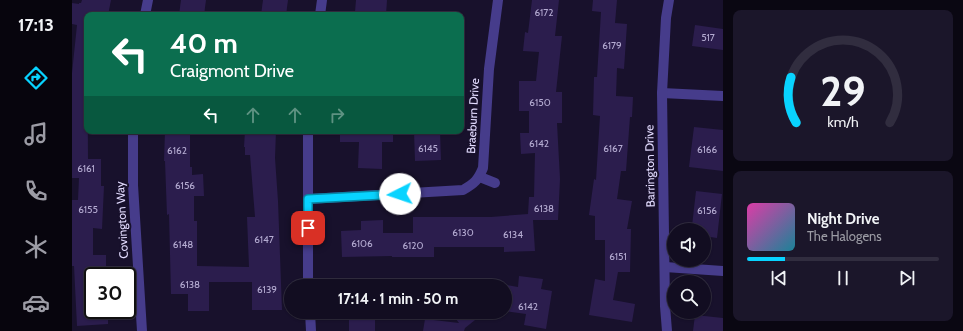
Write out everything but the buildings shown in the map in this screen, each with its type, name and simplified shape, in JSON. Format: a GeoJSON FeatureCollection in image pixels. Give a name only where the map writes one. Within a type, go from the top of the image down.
{"type":"FeatureCollection","features":[{"type":"Feature","properties":{"kind":"street"},"geometry":{"type":"LineString","coordinates":[[146,12],[148,0]]}},
{"type":"Feature","properties":{"kind":"street"},"geometry":{"type":"LineString","coordinates":[[320,12],[322,0]]}},
{"type":"Feature","properties":{"kind":"street","name":"Braeburn Drive"},"geometry":{"type":"LineString","coordinates":[[480,177],[483,168],[489,69],[498,0]]}},
{"type":"Feature","properties":{"kind":"street","name":"Barrington Drive"},"geometry":{"type":"LineString","coordinates":[[667,331],[664,267],[662,93],[666,18],[669,0]]}},
{"type":"Feature","properties":{"kind":"street"},"geometry":{"type":"LineString","coordinates":[[662,93],[723,96]]}},
{"type":"Feature","properties":{"kind":"street","name":"Covington Way"},"geometry":{"type":"LineString","coordinates":[[133,134],[133,185],[142,331]]}},
{"type":"Feature","properties":{"kind":"street"},"geometry":{"type":"LineString","coordinates":[[308,134],[308,279]]}},
{"type":"Feature","properties":{"kind":"street"},"geometry":{"type":"LineString","coordinates":[[308,199],[463,190],[473,184],[480,177],[495,183]]}},
{"type":"Feature","properties":{"kind":"street"},"geometry":{"type":"LineString","coordinates":[[664,267],[723,271]]}},
{"type":"Feature","properties":{"kind":"street"},"geometry":{"type":"LineString","coordinates":[[310,319],[311,331]]}},
{"type":"Feature","properties":{"kind":"route"},"geometry":{"type":"LineString","coordinates":[[308,228],[308,199],[400,194]]}}]}
